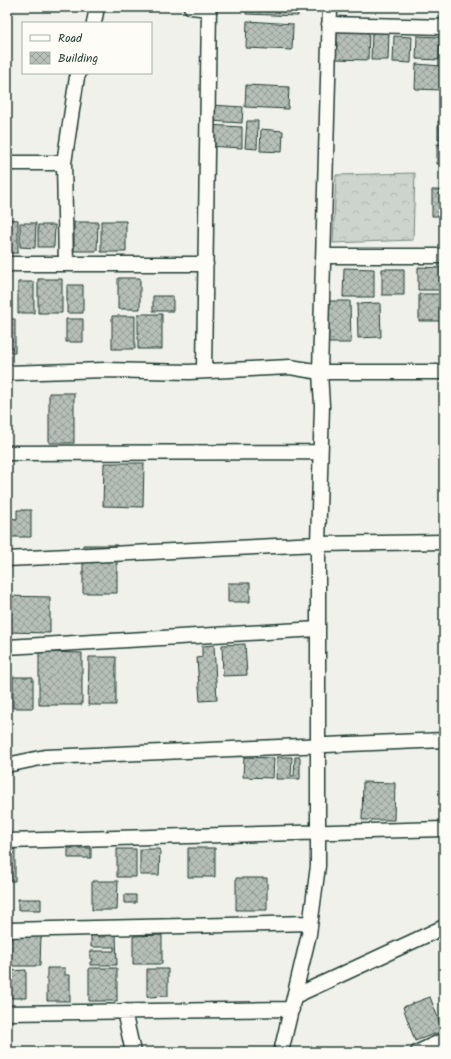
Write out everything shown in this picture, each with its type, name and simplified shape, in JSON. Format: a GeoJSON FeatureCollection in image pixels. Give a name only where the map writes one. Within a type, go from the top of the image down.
{"type":"FeatureCollection","features":[{"type":"Feature","properties":{"kind":"street"},"geometry":{"type":"LineString","coordinates":[[94,22],[97,7]]}},
{"type":"Feature","properties":{"kind":"street"},"geometry":{"type":"LineString","coordinates":[[191,7],[209,8],[204,371]]}},
{"type":"Feature","properties":{"kind":"street"},"geometry":{"type":"LineString","coordinates":[[281,1052],[309,934],[318,866],[318,544],[322,406],[320,372],[330,7]]}},
{"type":"Feature","properties":{"kind":"street"},"geometry":{"type":"LineString","coordinates":[[329,24],[444,27]]}},
{"type":"Feature","properties":{"kind":"street"},"geometry":{"type":"LineString","coordinates":[[66,264],[64,163],[79,74]]}},
{"type":"Feature","properties":{"kind":"street"},"geometry":{"type":"LineString","coordinates":[[7,163],[64,163]]}},
{"type":"Feature","properties":{"kind":"street"},"geometry":{"type":"LineString","coordinates":[[323,256],[444,256]]}},
{"type":"Feature","properties":{"kind":"street"},"geometry":{"type":"LineString","coordinates":[[7,264],[206,264]]}},
{"type":"Feature","properties":{"kind":"street"},"geometry":{"type":"LineString","coordinates":[[7,373],[105,370],[204,371],[290,368],[320,372],[444,372]]}},
{"type":"Feature","properties":{"kind":"street"},"geometry":{"type":"LineString","coordinates":[[7,453],[320,452]]}},
{"type":"Feature","properties":{"kind":"street"},"geometry":{"type":"LineString","coordinates":[[7,559],[318,544],[444,542]]}},
{"type":"Feature","properties":{"kind":"street"},"geometry":{"type":"LineString","coordinates":[[7,647],[318,629]]}},
{"type":"Feature","properties":{"kind":"street"},"geometry":{"type":"LineString","coordinates":[[7,765],[45,757],[444,740]]}},
{"type":"Feature","properties":{"kind":"street"},"geometry":{"type":"LineString","coordinates":[[7,841],[444,829]]}},
{"type":"Feature","properties":{"kind":"street"},"geometry":{"type":"LineString","coordinates":[[7,930],[310,923]]}},
{"type":"Feature","properties":{"kind":"street"},"geometry":{"type":"LineString","coordinates":[[7,1013],[124,1011],[293,1002],[444,927]]}},
{"type":"Feature","properties":{"kind":"street"},"geometry":{"type":"LineString","coordinates":[[124,1011],[133,1052]]}},
{"type":"Feature","properties":{"kind":"street"},"geometry":{"type":"LineString","coordinates":[[418,1052],[444,1040]]}},
{"type":"Feature","properties":{"kind":"green space"},"geometry":{"type":"Polygon","coordinates":[[[415,173],[413,240],[333,243],[336,175],[415,173]]]}},
{"type":"Feature","properties":{"kind":"building"},"geometry":{"type":"Polygon","coordinates":[[[247,7],[298,7],[298,16],[246,14],[247,7]]]}},
{"type":"Feature","properties":{"kind":"building"},"geometry":{"type":"Polygon","coordinates":[[[338,7],[370,7],[369,10],[338,9],[338,7]]]}},
{"type":"Feature","properties":{"kind":"building"},"geometry":{"type":"Polygon","coordinates":[[[247,21],[293,24],[292,50],[246,48],[247,21]]]}},
{"type":"Feature","properties":{"kind":"building"},"geometry":{"type":"Polygon","coordinates":[[[337,30],[369,32],[368,60],[335,59],[337,30]]]}},
{"type":"Feature","properties":{"kind":"building"},"geometry":{"type":"Polygon","coordinates":[[[372,32],[389,33],[388,60],[371,60],[372,32]]]}},
{"type":"Feature","properties":{"kind":"building"},"geometry":{"type":"Polygon","coordinates":[[[394,36],[412,37],[411,63],[393,62],[394,36]]]}},
{"type":"Feature","properties":{"kind":"building"},"geometry":{"type":"Polygon","coordinates":[[[417,36],[440,37],[439,60],[416,59],[417,36]]]}},
{"type":"Feature","properties":{"kind":"building"},"geometry":{"type":"Polygon","coordinates":[[[416,64],[442,66],[441,90],[415,89],[416,64]]]}},
{"type":"Feature","properties":{"kind":"building"},"geometry":{"type":"Polygon","coordinates":[[[246,85],[289,87],[288,109],[245,107],[246,85]]]}},
{"type":"Feature","properties":{"kind":"building"},"geometry":{"type":"Polygon","coordinates":[[[211,105],[243,107],[242,123],[210,121],[211,105]]]}},
{"type":"Feature","properties":{"kind":"building"},"geometry":{"type":"Polygon","coordinates":[[[247,121],[258,121],[257,149],[245,148],[247,121]]]}},
{"type":"Feature","properties":{"kind":"building"},"geometry":{"type":"Polygon","coordinates":[[[438,121],[444,121],[444,139],[438,139],[438,121]]]}},
{"type":"Feature","properties":{"kind":"building"},"geometry":{"type":"Polygon","coordinates":[[[208,125],[242,127],[242,148],[207,146],[208,125]]]}},
{"type":"Feature","properties":{"kind":"building"},"geometry":{"type":"Polygon","coordinates":[[[261,129],[283,131],[282,152],[260,151],[261,129]]]}},
{"type":"Feature","properties":{"kind":"building"},"geometry":{"type":"Polygon","coordinates":[[[437,144],[444,144],[444,164],[437,164],[437,144]]]}},
{"type":"Feature","properties":{"kind":"building"},"geometry":{"type":"Polygon","coordinates":[[[432,190],[444,190],[444,216],[432,216],[432,190]]]}},
{"type":"Feature","properties":{"kind":"building"},"geometry":{"type":"Polygon","coordinates":[[[7,219],[18,220],[18,253],[7,253],[7,219]]]}},
{"type":"Feature","properties":{"kind":"building"},"geometry":{"type":"Polygon","coordinates":[[[101,221],[126,221],[126,252],[101,252],[101,221]]]}},
{"type":"Feature","properties":{"kind":"building"},"geometry":{"type":"Polygon","coordinates":[[[74,222],[98,222],[97,251],[74,251],[74,222]]]}},
{"type":"Feature","properties":{"kind":"building"},"geometry":{"type":"Polygon","coordinates":[[[20,223],[36,223],[35,248],[20,247],[20,223]]]}},
{"type":"Feature","properties":{"kind":"building"},"geometry":{"type":"Polygon","coordinates":[[[38,225],[55,225],[54,247],[38,247],[38,225]]]}},
{"type":"Feature","properties":{"kind":"building"},"geometry":{"type":"Polygon","coordinates":[[[418,267],[444,268],[444,290],[418,290],[418,267]]]}},
{"type":"Feature","properties":{"kind":"building"},"geometry":{"type":"Polygon","coordinates":[[[344,268],[374,269],[374,297],[343,297],[344,268]]]}},
{"type":"Feature","properties":{"kind":"building"},"geometry":{"type":"Polygon","coordinates":[[[382,269],[404,269],[404,295],[382,295],[382,269]]]}},
{"type":"Feature","properties":{"kind":"building"},"geometry":{"type":"Polygon","coordinates":[[[118,278],[140,278],[140,309],[118,309],[118,278]]]}},
{"type":"Feature","properties":{"kind":"building"},"geometry":{"type":"Polygon","coordinates":[[[38,279],[62,279],[62,313],[38,313],[38,279]]]}},
{"type":"Feature","properties":{"kind":"building"},"geometry":{"type":"Polygon","coordinates":[[[18,282],[34,282],[34,313],[18,313],[18,282]]]}},
{"type":"Feature","properties":{"kind":"building"},"geometry":{"type":"Polygon","coordinates":[[[67,285],[83,285],[83,313],[67,313],[67,285]]]}},
{"type":"Feature","properties":{"kind":"building"},"geometry":{"type":"Polygon","coordinates":[[[419,294],[444,294],[444,321],[419,321],[419,294]]]}},
{"type":"Feature","properties":{"kind":"building"},"geometry":{"type":"Polygon","coordinates":[[[153,296],[173,296],[173,311],[153,311],[153,296]]]}},
{"type":"Feature","properties":{"kind":"building"},"geometry":{"type":"Polygon","coordinates":[[[328,301],[350,301],[351,343],[328,343],[328,301]]]}},
{"type":"Feature","properties":{"kind":"building"},"geometry":{"type":"Polygon","coordinates":[[[380,303],[381,337],[358,338],[357,304],[380,303]]]}},
{"type":"Feature","properties":{"kind":"building"},"geometry":{"type":"Polygon","coordinates":[[[138,314],[162,314],[162,349],[138,349],[138,314]]]}},
{"type":"Feature","properties":{"kind":"building"},"geometry":{"type":"Polygon","coordinates":[[[112,316],[135,316],[135,349],[112,349],[112,316]]]}},
{"type":"Feature","properties":{"kind":"building"},"geometry":{"type":"Polygon","coordinates":[[[7,319],[15,319],[15,353],[7,353],[7,319]]]}},
{"type":"Feature","properties":{"kind":"building"},"geometry":{"type":"Polygon","coordinates":[[[66,319],[83,319],[83,342],[66,342],[66,319]]]}},
{"type":"Feature","properties":{"kind":"building"},"geometry":{"type":"Polygon","coordinates":[[[49,393],[74,393],[74,443],[49,443],[49,393]]]}},
{"type":"Feature","properties":{"kind":"building"},"geometry":{"type":"Polygon","coordinates":[[[104,463],[144,463],[143,507],[103,506],[104,463]]]}},
{"type":"Feature","properties":{"kind":"building"},"geometry":{"type":"Polygon","coordinates":[[[17,510],[31,510],[31,537],[8,537],[8,518],[17,519],[17,510]]]}},
{"type":"Feature","properties":{"kind":"building"},"geometry":{"type":"Polygon","coordinates":[[[83,545],[117,545],[117,593],[83,593],[83,545]]]}},
{"type":"Feature","properties":{"kind":"building"},"geometry":{"type":"Polygon","coordinates":[[[228,583],[250,583],[250,602],[228,602],[228,583]]]}},
{"type":"Feature","properties":{"kind":"building"},"geometry":{"type":"Polygon","coordinates":[[[7,596],[50,597],[50,633],[7,632],[7,596]]]}},
{"type":"Feature","properties":{"kind":"building"},"geometry":{"type":"Polygon","coordinates":[[[245,644],[247,675],[223,676],[222,645],[245,644]]]}},
{"type":"Feature","properties":{"kind":"building"},"geometry":{"type":"Polygon","coordinates":[[[214,645],[217,700],[200,701],[197,658],[202,657],[202,646],[214,645]]]}},
{"type":"Feature","properties":{"kind":"building"},"geometry":{"type":"Polygon","coordinates":[[[39,652],[82,653],[82,705],[39,705],[39,652]]]}},
{"type":"Feature","properties":{"kind":"building"},"geometry":{"type":"Polygon","coordinates":[[[89,657],[116,657],[116,705],[88,705],[89,657]]]}},
{"type":"Feature","properties":{"kind":"building"},"geometry":{"type":"Polygon","coordinates":[[[13,677],[33,677],[33,708],[13,708],[13,677]]]}},
{"type":"Feature","properties":{"kind":"building"},"geometry":{"type":"Polygon","coordinates":[[[244,757],[274,758],[273,778],[243,777],[244,757]]]}},
{"type":"Feature","properties":{"kind":"building"},"geometry":{"type":"Polygon","coordinates":[[[277,757],[292,757],[291,776],[294,776],[295,757],[300,757],[300,779],[276,779],[277,757]]]}},
{"type":"Feature","properties":{"kind":"building"},"geometry":{"type":"Polygon","coordinates":[[[363,782],[395,783],[394,820],[362,820],[363,782]]]}},
{"type":"Feature","properties":{"kind":"building"},"geometry":{"type":"Polygon","coordinates":[[[68,848],[91,848],[91,858],[68,858],[68,848]]]}},
{"type":"Feature","properties":{"kind":"building"},"geometry":{"type":"Polygon","coordinates":[[[188,848],[215,848],[215,877],[188,877],[188,848]]]}},
{"type":"Feature","properties":{"kind":"building"},"geometry":{"type":"Polygon","coordinates":[[[7,849],[15,849],[15,881],[7,881],[7,849]]]}},
{"type":"Feature","properties":{"kind":"building"},"geometry":{"type":"Polygon","coordinates":[[[117,849],[136,849],[136,877],[117,877],[117,849]]]}},
{"type":"Feature","properties":{"kind":"building"},"geometry":{"type":"Polygon","coordinates":[[[140,849],[160,849],[159,875],[140,875],[140,849]]]}},
{"type":"Feature","properties":{"kind":"building"},"geometry":{"type":"Polygon","coordinates":[[[236,878],[267,878],[267,910],[236,910],[236,878]]]}},
{"type":"Feature","properties":{"kind":"building"},"geometry":{"type":"Polygon","coordinates":[[[92,881],[118,881],[117,910],[92,910],[92,881]]]}},
{"type":"Feature","properties":{"kind":"building"},"geometry":{"type":"Polygon","coordinates":[[[124,895],[136,895],[136,903],[124,903],[124,895]]]}},
{"type":"Feature","properties":{"kind":"building"},"geometry":{"type":"Polygon","coordinates":[[[18,899],[41,899],[41,910],[18,910],[18,899]]]}},
{"type":"Feature","properties":{"kind":"building"},"geometry":{"type":"Polygon","coordinates":[[[7,934],[41,935],[40,966],[7,966],[7,934]]]}},
{"type":"Feature","properties":{"kind":"building"},"geometry":{"type":"Polygon","coordinates":[[[91,934],[98,934],[98,937],[106,937],[106,934],[116,934],[117,965],[90,965],[90,962],[93,961],[93,959],[90,959],[90,951],[114,951],[114,947],[91,947],[91,934]]]}},
{"type":"Feature","properties":{"kind":"building"},"geometry":{"type":"Polygon","coordinates":[[[162,935],[162,964],[133,964],[133,936],[162,935]]]}},
{"type":"Feature","properties":{"kind":"building"},"geometry":{"type":"Polygon","coordinates":[[[47,968],[65,968],[65,975],[70,975],[70,1001],[47,1001],[47,968]]]}},
{"type":"Feature","properties":{"kind":"building"},"geometry":{"type":"Polygon","coordinates":[[[89,968],[117,968],[117,1001],[89,1001],[89,968]]]}},
{"type":"Feature","properties":{"kind":"building"},"geometry":{"type":"Polygon","coordinates":[[[147,969],[168,969],[168,996],[147,997],[147,969]]]}},
{"type":"Feature","properties":{"kind":"building"},"geometry":{"type":"Polygon","coordinates":[[[26,970],[26,998],[7,998],[7,971],[26,970]]]}},
{"type":"Feature","properties":{"kind":"building"},"geometry":{"type":"Polygon","coordinates":[[[430,997],[443,1031],[415,1041],[403,1007],[430,997]]]}}]}
